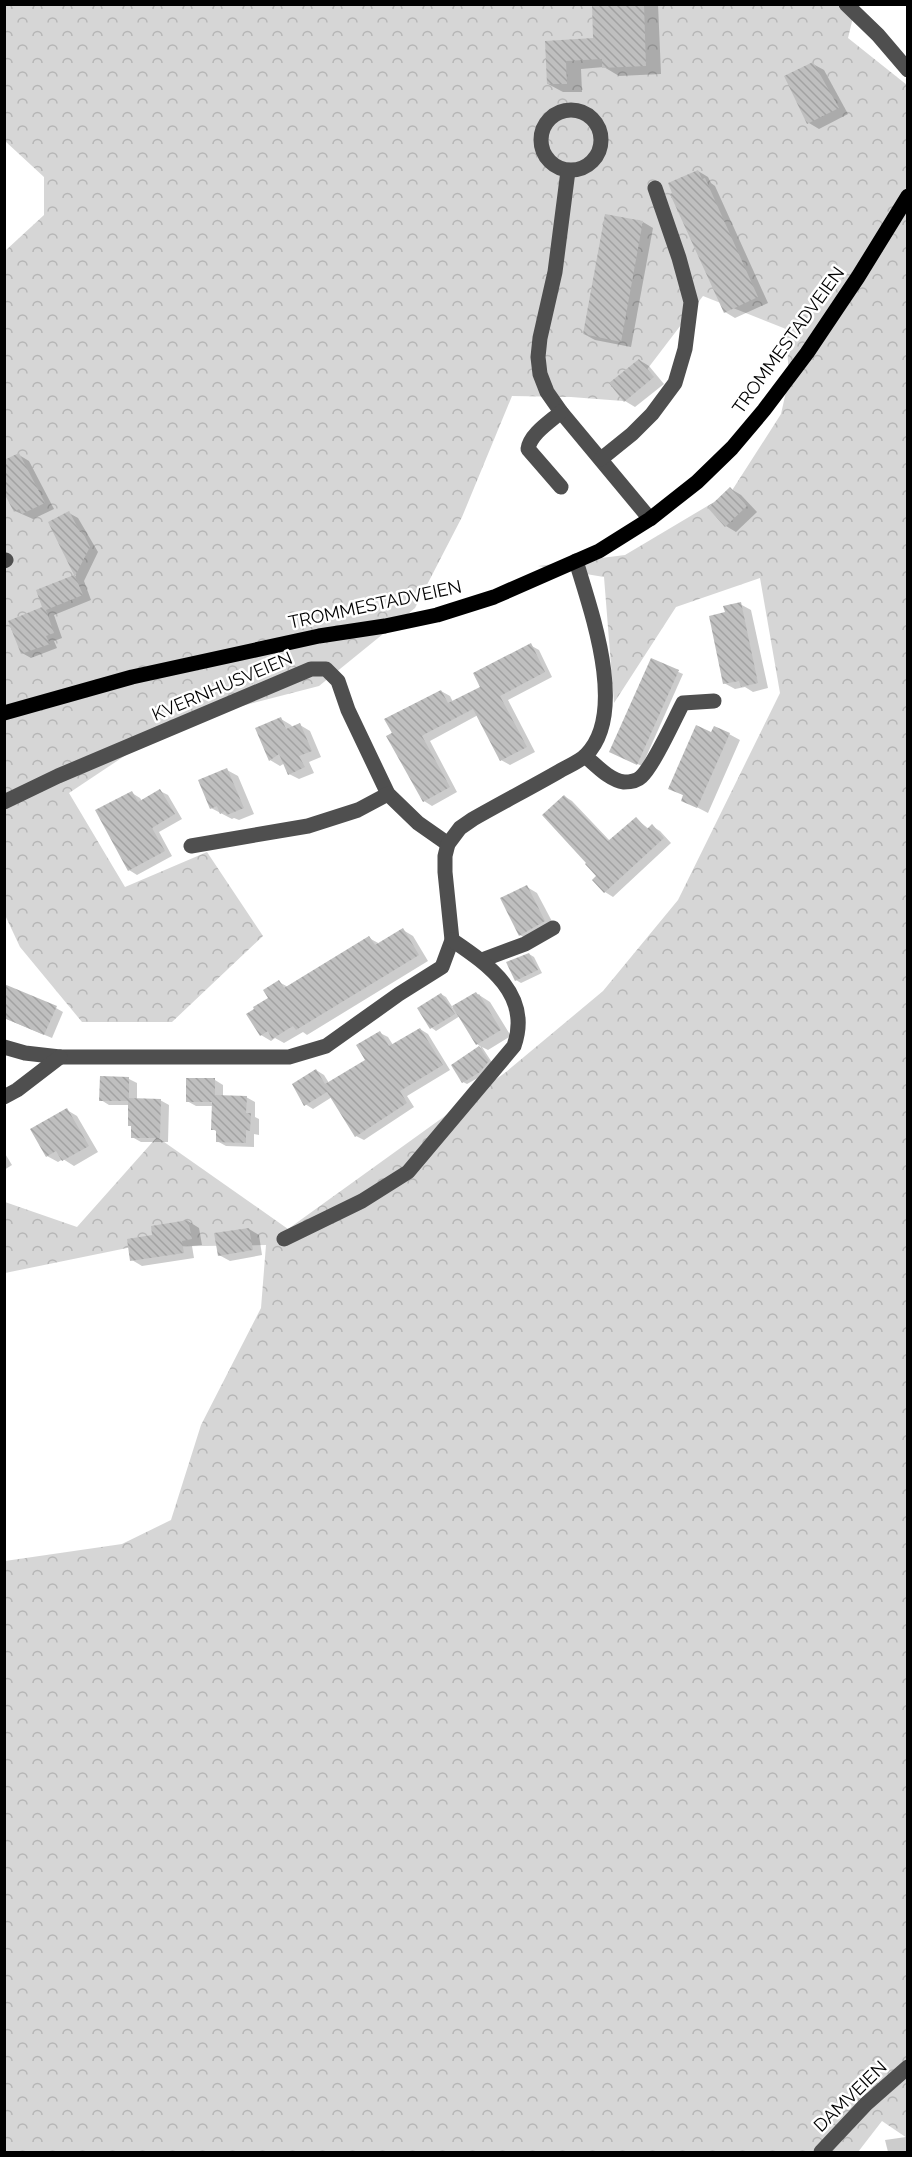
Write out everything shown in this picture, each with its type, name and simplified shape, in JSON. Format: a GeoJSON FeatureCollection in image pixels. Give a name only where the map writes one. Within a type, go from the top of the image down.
{"type":"FeatureCollection","features":[{"type":"Feature","properties":{"kind":"main road","name":"TROMMESTADVEIEN"},"geometry":{"type":"LineString","coordinates":[[4,713],[132,676],[319,636],[437,615],[494,597],[599,551],[650,519],[697,482],[732,448],[764,410],[813,344],[908,196]]}},
{"type":"Feature","properties":{"kind":"street"},"geometry":{"type":"LineString","coordinates":[[846,4],[878,35],[908,70]]}},
{"type":"Feature","properties":{"kind":"street"},"geometry":{"type":"LineString","coordinates":[[576,110],[594,120],[599,129],[600,150],[588,165],[578,170],[568,171],[550,163],[541,146],[540,136],[543,127],[556,113],[576,110]]}},
{"type":"Feature","properties":{"kind":"street"},"geometry":{"type":"LineString","coordinates":[[568,171],[555,272],[540,338],[538,357],[540,374],[547,392],[561,412],[650,519]]}},
{"type":"Feature","properties":{"kind":"street"},"geometry":{"type":"LineString","coordinates":[[602,459],[652,414],[675,383],[686,349],[691,302],[679,258],[655,188]]}},
{"type":"Feature","properties":{"kind":"street"},"geometry":{"type":"LineString","coordinates":[[561,412],[533,437],[528,449],[561,487]]}},
{"type":"Feature","properties":{"kind":"street"},"geometry":{"type":"LineString","coordinates":[[4,1047],[25,1053],[60,1056],[289,1057],[326,1046],[399,994],[442,967],[452,940],[445,872],[448,844],[460,828],[473,819],[585,756],[598,736],[605,715],[604,679],[594,621],[576,561]]}},
{"type":"Feature","properties":{"kind":"street","name":"KVERNHUSVEIEN"},"geometry":{"type":"LineString","coordinates":[[4,802],[311,669],[326,669],[338,681],[348,710],[388,794],[418,823],[448,844]]}},
{"type":"Feature","properties":{"kind":"street"},"geometry":{"type":"LineString","coordinates":[[585,756],[609,776],[622,782],[632,782],[641,777],[649,766],[683,703],[714,701]]}},
{"type":"Feature","properties":{"kind":"street"},"geometry":{"type":"LineString","coordinates":[[191,846],[308,826],[358,810],[388,794]]}},
{"type":"Feature","properties":{"kind":"street"},"geometry":{"type":"LineString","coordinates":[[482,960],[525,944],[553,928]]}},
{"type":"Feature","properties":{"kind":"street"},"geometry":{"type":"LineString","coordinates":[[284,1239],[362,1201],[408,1172],[514,1046],[519,1029],[518,1010],[501,978],[482,960],[452,940]]}},
{"type":"Feature","properties":{"kind":"street"},"geometry":{"type":"LineString","coordinates":[[4,1097],[17,1090],[60,1056]]}},
{"type":"Feature","properties":{"kind":"street","name":"DAMVEIEN"},"geometry":{"type":"LineString","coordinates":[[821,2152],[866,2104],[908,2067]]}},
{"type":"Feature","properties":{"kind":"green space"},"geometry":{"type":"Polygon","coordinates":[[[5,5],[856,5],[848,38],[907,85],[907,2138],[882,2121],[858,2152],[5,2152],[5,1561],[122,1544],[171,1520],[201,1425],[261,1308],[266,1245],[132,1247],[5,1273],[5,1202],[77,1227],[157,1137],[288,1229],[506,1072],[603,991],[678,900],[780,693],[760,578],[676,607],[614,703],[604,577],[538,566],[625,555],[731,492],[781,414],[789,378],[786,329],[703,296],[623,401],[512,396],[462,517],[415,608],[319,686],[211,714],[138,747],[69,793],[125,887],[207,852],[263,936],[172,1022],[82,1022],[20,947],[5,915],[5,251],[44,215],[44,177],[5,141],[5,5]]]}},
{"type":"Feature","properties":{"kind":"building"},"geometry":{"type":"Polygon","coordinates":[[[592,4],[644,4],[646,66],[602,68],[602,59],[566,61],[567,84],[547,84],[545,41],[593,38],[592,4]]]}},
{"type":"Feature","properties":{"kind":"building"},"geometry":{"type":"Polygon","coordinates":[[[813,62],[839,108],[807,124],[784,76],[813,62]]]}},
{"type":"Feature","properties":{"kind":"building"},"geometry":{"type":"Polygon","coordinates":[[[698,170],[702,179],[705,178],[758,297],[724,313],[670,194],[672,193],[668,183],[698,170]]]}},
{"type":"Feature","properties":{"kind":"building"},"geometry":{"type":"Polygon","coordinates":[[[605,214],[643,221],[621,342],[583,334],[605,214]]]}},
{"type":"Feature","properties":{"kind":"building"},"geometry":{"type":"Polygon","coordinates":[[[639,359],[654,377],[624,402],[609,383],[639,359]]]}},
{"type":"Feature","properties":{"kind":"building"},"geometry":{"type":"Polygon","coordinates":[[[19,453],[45,503],[22,514],[19,509],[14,512],[4,493],[4,460],[19,453]]]}},
{"type":"Feature","properties":{"kind":"building"},"geometry":{"type":"Polygon","coordinates":[[[730,487],[747,506],[725,527],[708,508],[730,487]]]}},
{"type":"Feature","properties":{"kind":"building"},"geometry":{"type":"Polygon","coordinates":[[[69,511],[90,547],[75,576],[83,595],[46,610],[54,633],[46,636],[50,644],[21,654],[8,621],[42,607],[36,590],[74,575],[48,522],[69,511]]]}},
{"type":"Feature","properties":{"kind":"building"},"geometry":{"type":"Polygon","coordinates":[[[741,602],[758,683],[741,687],[739,681],[723,684],[709,616],[725,612],[723,606],[741,602]]]}},
{"type":"Feature","properties":{"kind":"building"},"geometry":{"type":"Polygon","coordinates":[[[531,643],[545,672],[500,696],[527,747],[500,761],[473,709],[425,734],[422,736],[450,787],[423,802],[386,736],[392,733],[384,719],[441,690],[448,703],[480,687],[473,673],[531,643]]]}},
{"type":"Feature","properties":{"kind":"building"},"geometry":{"type":"Polygon","coordinates":[[[651,658],[679,670],[637,765],[609,752],[651,658]]]}},
{"type":"Feature","properties":{"kind":"building"},"geometry":{"type":"Polygon","coordinates":[[[281,717],[286,729],[300,723],[312,751],[299,756],[305,767],[288,775],[279,754],[269,761],[255,728],[281,717]]]}},
{"type":"Feature","properties":{"kind":"building"},"geometry":{"type":"Polygon","coordinates":[[[696,725],[711,732],[714,726],[730,733],[697,808],[681,801],[683,795],[668,789],[696,725]]]}},
{"type":"Feature","properties":{"kind":"building"},"geometry":{"type":"Polygon","coordinates":[[[227,768],[244,808],[227,815],[225,811],[220,814],[217,806],[210,809],[198,780],[227,768]]]}},
{"type":"Feature","properties":{"kind":"building"},"geometry":{"type":"Polygon","coordinates":[[[160,789],[175,814],[152,828],[165,851],[128,871],[95,810],[132,791],[138,802],[160,789]]]}},
{"type":"Feature","properties":{"kind":"building"},"geometry":{"type":"Polygon","coordinates":[[[564,795],[608,841],[636,817],[647,829],[652,824],[664,838],[604,893],[592,880],[596,876],[586,863],[542,815],[564,795]]]}},
{"type":"Feature","properties":{"kind":"building"},"geometry":{"type":"Polygon","coordinates":[[[527,885],[545,921],[519,936],[500,898],[527,885]]]}},
{"type":"Feature","properties":{"kind":"building"},"geometry":{"type":"Polygon","coordinates":[[[403,928],[419,955],[296,1030],[293,1026],[272,1039],[268,1031],[260,1036],[246,1014],[268,998],[263,990],[279,980],[284,988],[369,936],[375,945],[403,928]]]}},
{"type":"Feature","properties":{"kind":"building"},"geometry":{"type":"Polygon","coordinates":[[[529,953],[538,970],[515,981],[506,962],[529,953]]]}},
{"type":"Feature","properties":{"kind":"building"},"geometry":{"type":"Polygon","coordinates":[[[4,984],[57,1006],[44,1035],[4,1018],[4,984]]]}},
{"type":"Feature","properties":{"kind":"building"},"geometry":{"type":"Polygon","coordinates":[[[476,992],[501,1030],[476,1045],[452,1006],[476,992]]]}},
{"type":"Feature","properties":{"kind":"building"},"geometry":{"type":"Polygon","coordinates":[[[441,993],[455,1014],[430,1029],[417,1008],[441,993]]]}},
{"type":"Feature","properties":{"kind":"building"},"geometry":{"type":"Polygon","coordinates":[[[420,1028],[443,1065],[400,1091],[407,1103],[355,1137],[327,1092],[304,1106],[292,1084],[316,1069],[325,1084],[365,1060],[356,1045],[380,1031],[389,1046],[420,1028]]]}},
{"type":"Feature","properties":{"kind":"building"},"geometry":{"type":"Polygon","coordinates":[[[479,1046],[489,1061],[480,1072],[462,1083],[451,1065],[479,1046]]]}},
{"type":"Feature","properties":{"kind":"building"},"geometry":{"type":"Polygon","coordinates":[[[100,1076],[129,1077],[129,1098],[161,1099],[160,1138],[131,1138],[131,1126],[128,1126],[128,1101],[99,1101],[100,1076]]]}},
{"type":"Feature","properties":{"kind":"building"},"geometry":{"type":"Polygon","coordinates":[[[186,1078],[215,1078],[215,1095],[247,1096],[246,1113],[251,1113],[250,1131],[246,1130],[246,1143],[216,1142],[216,1130],[211,1130],[212,1102],[186,1102],[186,1078]]]}},
{"type":"Feature","properties":{"kind":"building"},"geometry":{"type":"Polygon","coordinates":[[[67,1108],[89,1146],[62,1161],[56,1151],[46,1157],[30,1129],[67,1108]]]}},
{"type":"Feature","properties":{"kind":"building"},"geometry":{"type":"Polygon","coordinates":[[[188,1220],[192,1239],[182,1241],[184,1253],[130,1261],[127,1239],[152,1235],[151,1226],[188,1220]]]}},
{"type":"Feature","properties":{"kind":"building"},"geometry":{"type":"Polygon","coordinates":[[[249,1228],[253,1250],[218,1256],[214,1233],[249,1228]]]}}]}
